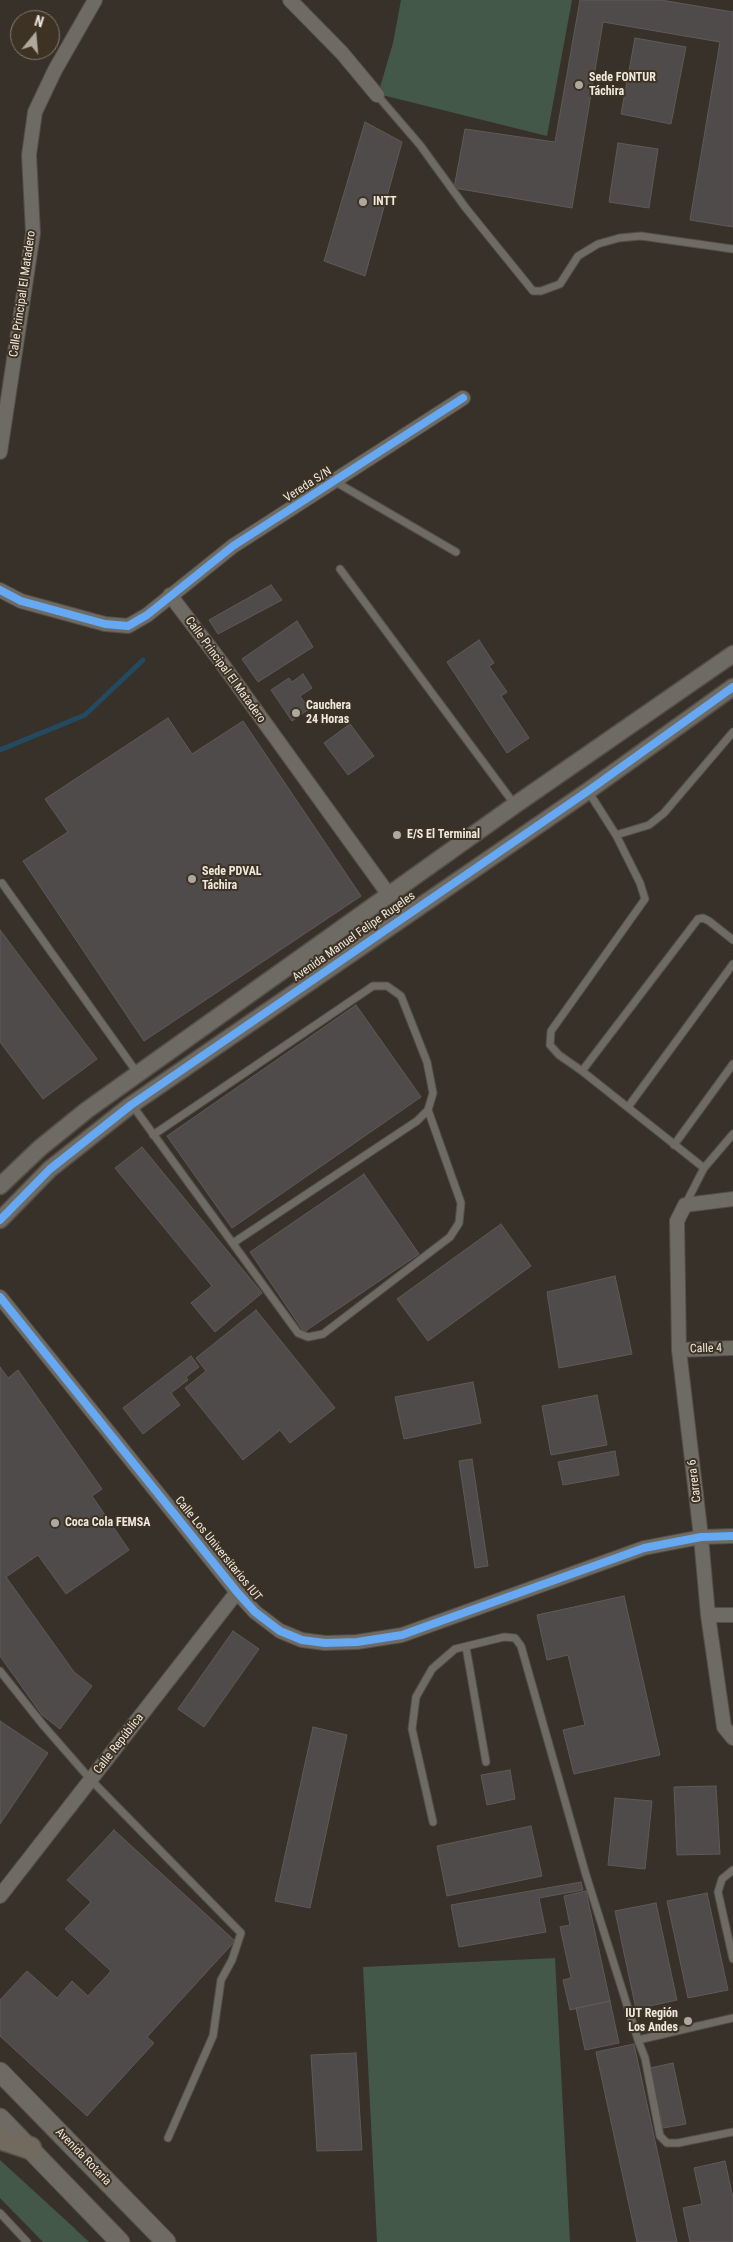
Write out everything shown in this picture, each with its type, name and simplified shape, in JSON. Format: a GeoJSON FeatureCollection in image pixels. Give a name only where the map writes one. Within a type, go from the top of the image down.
{"type":"FeatureCollection","features":[{"type":"Feature","properties":{"kind":"highway"},"geometry":{"type":"LineString","coordinates":[[0,2138],[30,2148]]}},
{"type":"Feature","properties":{"kind":"main road","name":"Avenida Rotaria"},"geometry":{"type":"LineString","coordinates":[[0,2072],[166,2242]]}},
{"type":"Feature","properties":{"kind":"main road"},"geometry":{"type":"LineString","coordinates":[[0,2118],[120,2242]]}},
{"type":"Feature","properties":{"kind":"street","name":"Calle Principal El Matadero"},"geometry":{"type":"LineString","coordinates":[[0,452],[33,233],[29,155],[35,112],[55,70],[95,0]]}},
{"type":"Feature","properties":{"kind":"street"},"geometry":{"type":"LineString","coordinates":[[290,0],[342,53],[377,95]]}},
{"type":"Feature","properties":{"kind":"street","name":"Vereda S/N"},"geometry":{"type":"LineString","coordinates":[[170,595],[233,546],[463,398]]}},
{"type":"Feature","properties":{"kind":"street"},"geometry":{"type":"LineString","coordinates":[[0,590],[20,601],[105,624],[128,626],[147,615],[170,595]]}},
{"type":"Feature","properties":{"kind":"street","name":"Calle Principal El Matadero"},"geometry":{"type":"LineString","coordinates":[[170,595],[218,658],[389,895]]}},
{"type":"Feature","properties":{"kind":"street","name":"Avenida Manuel Felipe Rugeles"},"geometry":{"type":"LineString","coordinates":[[0,1186],[40,1148],[87,1110],[515,805],[733,654]]}},
{"type":"Feature","properties":{"kind":"street","name":"Avenida Manuel Felipe Rugeles"},"geometry":{"type":"LineString","coordinates":[[0,1220],[50,1169],[132,1105],[588,791],[733,687]]}},
{"type":"Feature","properties":{"kind":"street"},"geometry":{"type":"LineString","coordinates":[[685,1205],[733,1199]]}},
{"type":"Feature","properties":{"kind":"street","name":"Carrera 6"},"geometry":{"type":"LineString","coordinates":[[685,1205],[677,1221],[679,1350],[701,1537],[708,1615],[724,1727],[733,1738]]}},
{"type":"Feature","properties":{"kind":"street","name":"Calle Los Universitarios IUT"},"geometry":{"type":"LineString","coordinates":[[0,1297],[236,1592],[255,1612],[280,1631],[302,1640],[326,1643],[357,1642],[402,1635],[644,1548],[701,1537],[733,1536]]}},
{"type":"Feature","properties":{"kind":"street","name":"Calle 4"},"geometry":{"type":"LineString","coordinates":[[679,1350],[733,1348]]}},
{"type":"Feature","properties":{"kind":"street","name":"Calle República"},"geometry":{"type":"LineString","coordinates":[[0,1896],[236,1592]]}},
{"type":"Feature","properties":{"kind":"street"},"geometry":{"type":"LineString","coordinates":[[708,1615],[733,1615]]}},
{"type":"Feature","properties":{"kind":"lane"},"geometry":{"type":"LineString","coordinates":[[377,95],[420,145],[466,207],[533,291],[542,291],[560,284],[578,256],[598,244],[619,238],[641,236],[733,249]]}},
{"type":"Feature","properties":{"kind":"lane"},"geometry":{"type":"LineString","coordinates":[[334,482],[456,552]]}},
{"type":"Feature","properties":{"kind":"lane"},"geometry":{"type":"LineString","coordinates":[[340,569],[515,805]]}},
{"type":"Feature","properties":{"kind":"lane"},"geometry":{"type":"LineString","coordinates":[[616,835],[649,825],[664,813],[733,732]]}},
{"type":"Feature","properties":{"kind":"lane"},"geometry":{"type":"LineString","coordinates":[[588,791],[606,816],[640,883],[645,899],[551,1031],[550,1045],[559,1055],[582,1070],[704,1168]]}},
{"type":"Feature","properties":{"kind":"lane"},"geometry":{"type":"LineString","coordinates":[[2,883],[138,1074]]}},
{"type":"Feature","properties":{"kind":"lane"},"geometry":{"type":"LineString","coordinates":[[582,1070],[698,919],[703,918],[709,921],[733,940]]}},
{"type":"Feature","properties":{"kind":"lane"},"geometry":{"type":"LineString","coordinates":[[628,1107],[733,964]]}},
{"type":"Feature","properties":{"kind":"lane"},"geometry":{"type":"LineString","coordinates":[[153,1135],[373,986],[387,986],[401,996],[427,1062],[433,1093],[428,1110],[417,1120],[233,1243]]}},
{"type":"Feature","properties":{"kind":"lane"},"geometry":{"type":"LineString","coordinates":[[674,1145],[733,1064]]}},
{"type":"Feature","properties":{"kind":"lane"},"geometry":{"type":"LineString","coordinates":[[132,1105],[298,1333],[308,1337],[323,1334],[450,1238],[459,1223],[461,1203],[428,1110]]}},
{"type":"Feature","properties":{"kind":"lane"},"geometry":{"type":"LineString","coordinates":[[685,1205],[704,1168],[733,1134]]}},
{"type":"Feature","properties":{"kind":"lane"},"geometry":{"type":"LineString","coordinates":[[725,1144],[733,1147]]}},
{"type":"Feature","properties":{"kind":"lane"},"geometry":{"type":"LineString","coordinates":[[433,1822],[412,1730],[416,1697],[432,1669],[455,1649],[504,1637],[515,1638],[521,1646],[586,1875],[644,2058],[660,2136],[667,2143],[678,2143],[733,2132]]}},
{"type":"Feature","properties":{"kind":"lane"},"geometry":{"type":"LineString","coordinates":[[466,1647],[486,1762]]}},
{"type":"Feature","properties":{"kind":"lane"},"geometry":{"type":"LineString","coordinates":[[0,1670],[43,1725],[91,1780],[241,1933],[232,1960],[221,1980],[213,2036],[168,2138]]}},
{"type":"Feature","properties":{"kind":"lane"},"geometry":{"type":"LineString","coordinates":[[733,1870],[722,1880],[718,1892],[733,1960]]}},
{"type":"Feature","properties":{"kind":"lane"},"geometry":{"type":"LineString","coordinates":[[638,2040],[733,2018]]}},
{"type":"Feature","properties":{"kind":"lane"},"geometry":{"type":"LineString","coordinates":[[0,2213],[27,2242]]}},
{"type":"Feature","properties":{"kind":"green space"},"geometry":{"type":"Polygon","coordinates":[[[401,0],[572,0],[547,136],[378,94],[393,43],[401,0]]]}},
{"type":"Feature","properties":{"kind":"green space"},"geometry":{"type":"Polygon","coordinates":[[[555,1958],[570,2242],[377,2242],[363,1967],[555,1958]]]}},
{"type":"Feature","properties":{"kind":"green space"},"geometry":{"type":"Polygon","coordinates":[[[0,2160],[89,2242],[43,2242],[0,2198],[0,2160]]]}},
{"type":"Feature","properties":{"kind":"building","name":"Sede FONTUR Táchira"},"geometry":{"type":"Polygon","coordinates":[[[580,0],[661,0],[733,12],[733,227],[690,220],[720,42],[603,22],[572,208],[454,188],[465,129],[555,142],[580,0]]]}},
{"type":"Feature","properties":{"kind":"building"},"geometry":{"type":"Polygon","coordinates":[[[635,38],[686,47],[671,124],[621,114],[635,38]]]}},
{"type":"Feature","properties":{"kind":"building","name":"INTT"},"geometry":{"type":"Polygon","coordinates":[[[365,122],[402,142],[365,276],[324,261],[365,122]]]}},
{"type":"Feature","properties":{"kind":"building"},"geometry":{"type":"Polygon","coordinates":[[[618,143],[658,149],[649,208],[609,202],[618,143]]]}},
{"type":"Feature","properties":{"kind":"building"},"geometry":{"type":"Polygon","coordinates":[[[271,585],[282,600],[218,634],[209,620],[271,585]]]}},
{"type":"Feature","properties":{"kind":"building"},"geometry":{"type":"Polygon","coordinates":[[[297,621],[313,647],[258,682],[242,659],[297,621]]]}},
{"type":"Feature","properties":{"kind":"building"},"geometry":{"type":"Polygon","coordinates":[[[479,640],[494,663],[489,666],[507,692],[501,696],[529,738],[507,753],[447,662],[479,640]]]}},
{"type":"Feature","properties":{"kind":"building"},"geometry":{"type":"Polygon","coordinates":[[[303,674],[312,688],[300,696],[309,709],[292,721],[271,690],[289,678],[292,682],[303,674]]]}},
{"type":"Feature","properties":{"kind":"building","name":"Sede PDVAL Táchira"},"geometry":{"type":"Polygon","coordinates":[[[168,718],[192,754],[243,721],[361,896],[144,1041],[23,861],[68,832],[45,799],[168,718]]]}},
{"type":"Feature","properties":{"kind":"building"},"geometry":{"type":"Polygon","coordinates":[[[350,724],[374,756],[348,775],[324,743],[350,724]]]}},
{"type":"Feature","properties":{"kind":"building"},"geometry":{"type":"Polygon","coordinates":[[[0,930],[97,1059],[43,1099],[0,1042],[0,930]]]}},
{"type":"Feature","properties":{"kind":"building"},"geometry":{"type":"Polygon","coordinates":[[[356,1005],[421,1097],[232,1228],[167,1136],[356,1005]]]}},
{"type":"Feature","properties":{"kind":"building"},"geometry":{"type":"Polygon","coordinates":[[[142,1147],[262,1293],[215,1332],[191,1303],[212,1286],[115,1168],[142,1147]]]}},
{"type":"Feature","properties":{"kind":"building"},"geometry":{"type":"Polygon","coordinates":[[[364,1174],[419,1254],[304,1332],[250,1252],[364,1174]]]}},
{"type":"Feature","properties":{"kind":"building"},"geometry":{"type":"Polygon","coordinates":[[[501,1224],[531,1266],[428,1341],[397,1299],[501,1224]]]}},
{"type":"Feature","properties":{"kind":"building"},"geometry":{"type":"Polygon","coordinates":[[[615,1276],[632,1354],[559,1368],[547,1292],[615,1276]]]}},
{"type":"Feature","properties":{"kind":"building"},"geometry":{"type":"Polygon","coordinates":[[[256,1310],[335,1408],[290,1443],[280,1430],[243,1460],[185,1388],[206,1371],[196,1358],[256,1310]]]}},
{"type":"Feature","properties":{"kind":"building"},"geometry":{"type":"Polygon","coordinates":[[[191,1356],[199,1367],[186,1377],[188,1380],[171,1393],[180,1405],[143,1434],[123,1408],[191,1356]]]}},
{"type":"Feature","properties":{"kind":"building","name":"Coca Cola FEMSA"},"geometry":{"type":"Polygon","coordinates":[[[0,1367],[8,1378],[18,1370],[102,1489],[92,1496],[129,1550],[66,1594],[38,1555],[6,1577],[74,1672],[92,1686],[60,1729],[42,1715],[0,1656],[0,1367]]]}},
{"type":"Feature","properties":{"kind":"building"},"geometry":{"type":"Polygon","coordinates":[[[473,1382],[481,1423],[404,1439],[395,1397],[473,1382]]]}},
{"type":"Feature","properties":{"kind":"building"},"geometry":{"type":"Polygon","coordinates":[[[597,1395],[607,1445],[551,1455],[542,1406],[597,1395]]]}},
{"type":"Feature","properties":{"kind":"building"},"geometry":{"type":"Polygon","coordinates":[[[615,1451],[619,1475],[563,1485],[558,1462],[615,1451]]]}},
{"type":"Feature","properties":{"kind":"building"},"geometry":{"type":"Polygon","coordinates":[[[472,1459],[488,1566],[475,1568],[459,1461],[472,1459]]]}},
{"type":"Feature","properties":{"kind":"building"},"geometry":{"type":"Polygon","coordinates":[[[624,1596],[660,1755],[574,1774],[563,1730],[585,1725],[568,1655],[547,1660],[537,1615],[624,1596]]]}},
{"type":"Feature","properties":{"kind":"building"},"geometry":{"type":"Polygon","coordinates":[[[233,1631],[259,1649],[204,1727],[178,1709],[233,1631]]]}},
{"type":"Feature","properties":{"kind":"building"},"geometry":{"type":"Polygon","coordinates":[[[0,1721],[48,1753],[0,1824],[0,1721]]]}},
{"type":"Feature","properties":{"kind":"building"},"geometry":{"type":"Polygon","coordinates":[[[313,1727],[347,1735],[310,1908],[275,1901],[313,1727]]]}},
{"type":"Feature","properties":{"kind":"building"},"geometry":{"type":"Polygon","coordinates":[[[510,1770],[515,1799],[487,1805],[481,1775],[510,1770]]]}},
{"type":"Feature","properties":{"kind":"building"},"geometry":{"type":"Polygon","coordinates":[[[716,1786],[720,1854],[677,1855],[674,1787],[716,1786]]]}},
{"type":"Feature","properties":{"kind":"building"},"geometry":{"type":"Polygon","coordinates":[[[615,1798],[652,1801],[645,1869],[608,1865],[615,1798]]]}},
{"type":"Feature","properties":{"kind":"building"},"geometry":{"type":"Polygon","coordinates":[[[531,1826],[542,1876],[447,1896],[437,1846],[531,1826]]]}},
{"type":"Feature","properties":{"kind":"building"},"geometry":{"type":"Polygon","coordinates":[[[114,1830],[235,1941],[147,2037],[154,2043],[87,2116],[0,2036],[0,2000],[27,1971],[57,1998],[72,1981],[88,1996],[111,1971],[65,1929],[91,1902],[67,1880],[114,1830]]]}},
{"type":"Feature","properties":{"kind":"building"},"geometry":{"type":"Polygon","coordinates":[[[581,1882],[583,1890],[539,1898],[546,1932],[459,1947],[451,1905],[581,1882]]]}},
{"type":"Feature","properties":{"kind":"building"},"geometry":{"type":"Polygon","coordinates":[[[586,1891],[610,2001],[570,2010],[563,1980],[571,1978],[560,1927],[570,1925],[564,1896],[586,1891]]]}},
{"type":"Feature","properties":{"kind":"building"},"geometry":{"type":"Polygon","coordinates":[[[707,1893],[728,1990],[688,1998],[667,1901],[707,1893]]]}},
{"type":"Feature","properties":{"kind":"building"},"geometry":{"type":"Polygon","coordinates":[[[656,1903],[677,2000],[636,2009],[615,1911],[656,1903]]]}},
{"type":"Feature","properties":{"kind":"building"},"geometry":{"type":"Polygon","coordinates":[[[610,2001],[619,2043],[585,2050],[576,2008],[610,2001]]]}},
{"type":"Feature","properties":{"kind":"building"},"geometry":{"type":"Polygon","coordinates":[[[634,2044],[677,2242],[637,2242],[596,2052],[634,2044]]]}},
{"type":"Feature","properties":{"kind":"building"},"geometry":{"type":"Polygon","coordinates":[[[356,2053],[362,2150],[317,2151],[311,2055],[356,2053]]]}},
{"type":"Feature","properties":{"kind":"building"},"geometry":{"type":"Polygon","coordinates":[[[673,2063],[686,2124],[663,2128],[650,2068],[673,2063]]]}},
{"type":"Feature","properties":{"kind":"building"},"geometry":{"type":"Polygon","coordinates":[[[725,2161],[733,2198],[733,2242],[690,2242],[683,2208],[702,2204],[694,2168],[725,2161]]]}},
{"type":"Feature","properties":{"kind":"waterway"},"geometry":{"type":"LineString","coordinates":[[0,750],[85,715],[143,660]]}},
{"type":"Feature","properties":{"kind":"cycle path"},"geometry":{"type":"LineString","coordinates":[[0,590],[21,601],[105,624],[128,626],[147,615],[233,546],[463,398]]}},
{"type":"Feature","properties":{"kind":"cycle path"},"geometry":{"type":"LineString","coordinates":[[0,1220],[50,1169],[131,1105],[588,791],[733,687]]}},
{"type":"Feature","properties":{"kind":"cycle path"},"geometry":{"type":"LineString","coordinates":[[0,1297],[237,1592],[255,1612],[280,1631],[302,1640],[325,1643],[357,1642],[402,1635],[644,1548],[701,1537],[733,1536]]}},
{"type":"Feature","properties":{"kind":"place","name":"Sede FONTUR Táchira"},"geometry":{"type":"Point","coordinates":[579,85]}},
{"type":"Feature","properties":{"kind":"place","name":"INTT"},"geometry":{"type":"Point","coordinates":[363,202]}},
{"type":"Feature","properties":{"kind":"place","name":"Cauchera 24 Horas"},"geometry":{"type":"Point","coordinates":[296,713]}},
{"type":"Feature","properties":{"kind":"place","name":"E/S El Terminal"},"geometry":{"type":"Point","coordinates":[397,835]}},
{"type":"Feature","properties":{"kind":"place","name":"Sede PDVAL Táchira"},"geometry":{"type":"Point","coordinates":[192,879]}},
{"type":"Feature","properties":{"kind":"place","name":"Coca Cola FEMSA"},"geometry":{"type":"Point","coordinates":[55,1523]}},
{"type":"Feature","properties":{"kind":"place","name":"IUT Región Los Andes"},"geometry":{"type":"Point","coordinates":[688,2021]}}]}
